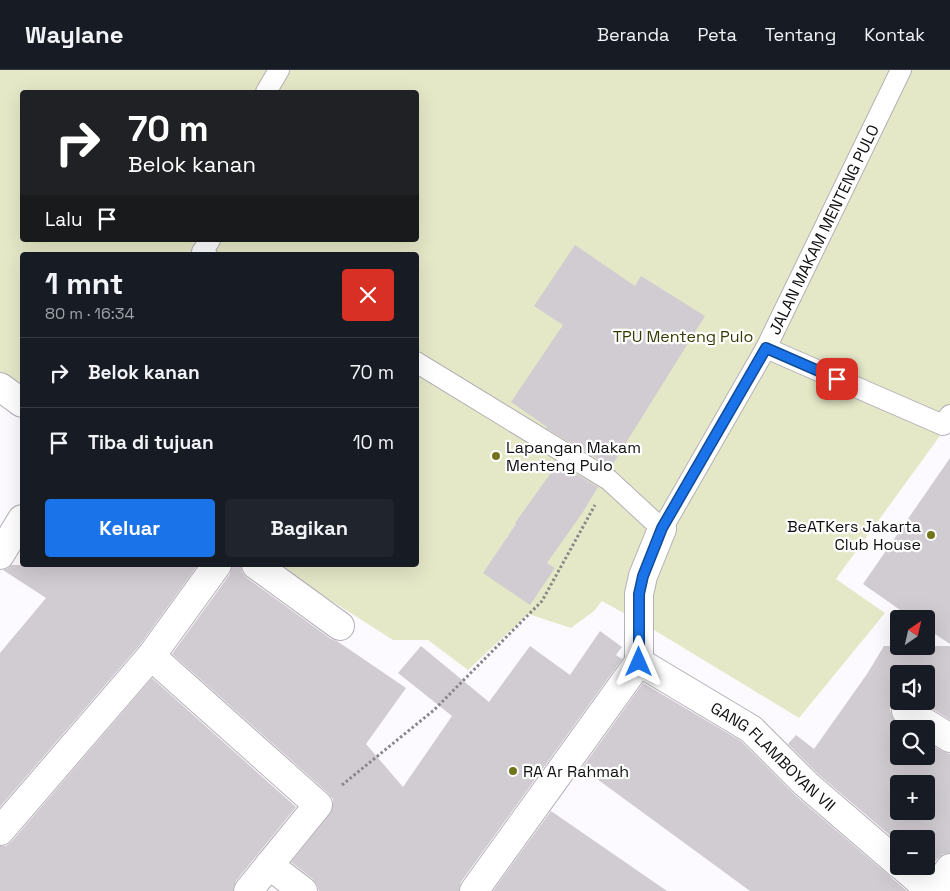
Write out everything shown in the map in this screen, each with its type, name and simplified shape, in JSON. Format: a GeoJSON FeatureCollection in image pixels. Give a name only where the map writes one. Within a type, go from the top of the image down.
{"type":"FeatureCollection","features":[{"type":"Feature","properties":{"kind":"street"},"geometry":{"type":"LineString","coordinates":[[0,387],[20,402]]}},
{"type":"Feature","properties":{"kind":"street"},"geometry":{"type":"LineString","coordinates":[[0,555],[20,522]]}},
{"type":"Feature","properties":{"kind":"street","name":"JALAN MAKAM MENTENG PULO"},"geometry":{"type":"LineString","coordinates":[[639,662],[639,594],[643,576],[662,528]]}},
{"type":"Feature","properties":{"kind":"street"},"geometry":{"type":"LineString","coordinates":[[0,831],[151,656],[216,567]]}},
{"type":"Feature","properties":{"kind":"street"},"geometry":{"type":"LineString","coordinates":[[259,567],[340,626]]}},
{"type":"Feature","properties":{"kind":"street"},"geometry":{"type":"LineString","coordinates":[[151,656],[318,804],[248,891]]}},
{"type":"Feature","properties":{"kind":"street"},"geometry":{"type":"LineString","coordinates":[[474,891],[639,662]]}},
{"type":"Feature","properties":{"kind":"street","name":"GANG FLAMBOYAN VII"},"geometry":{"type":"LineString","coordinates":[[639,662],[751,729],[806,784],[890,856]]}},
{"type":"Feature","properties":{"kind":"street"},"geometry":{"type":"LineString","coordinates":[[906,711],[950,738]]}},
{"type":"Feature","properties":{"kind":"street"},"geometry":{"type":"LineString","coordinates":[[269,865],[303,891]]}},
{"type":"Feature","properties":{"kind":"street"},"geometry":{"type":"LineString","coordinates":[[913,875],[932,891],[950,868]]}},
{"type":"Feature","properties":{"kind":"lane"},"geometry":{"type":"LineString","coordinates":[[267,90],[279,70]]}},
{"type":"Feature","properties":{"kind":"lane","name":"JALAN MAKAM MENTENG PULO"},"geometry":{"type":"LineString","coordinates":[[662,528],[766,348],[901,70]]}},
{"type":"Feature","properties":{"kind":"lane"},"geometry":{"type":"LineString","coordinates":[[766,348],[943,425],[950,415]]}},
{"type":"Feature","properties":{"kind":"lane"},"geometry":{"type":"LineString","coordinates":[[419,364],[609,480],[662,528]]}},
{"type":"Feature","properties":{"kind":"path"},"geometry":{"type":"LineString","coordinates":[[318,804],[434,710],[542,601],[609,480]]}},
{"type":"Feature","properties":{"kind":"green space","name":"TPU Menteng Pulo"},"geometry":{"type":"Polygon","coordinates":[[[0,70],[950,70],[950,422],[836,579],[885,613],[799,718],[654,630],[602,601],[594,611],[571,628],[528,614],[468,670],[428,640],[393,640],[278,567],[419,567],[419,252],[20,252],[20,398],[0,383],[0,70]]]}},
{"type":"Feature","properties":{"kind":"building"},"geometry":{"type":"Polygon","coordinates":[[[575,245],[635,286],[641,276],[705,316],[611,467],[546,428],[511,402],[563,325],[534,306],[575,245]]]}},
{"type":"Feature","properties":{"kind":"building"},"geometry":{"type":"Polygon","coordinates":[[[950,458],[950,644],[935,634],[935,610],[900,610],[863,584],[950,458]]]}},
{"type":"Feature","properties":{"kind":"building"},"geometry":{"type":"Polygon","coordinates":[[[558,463],[598,487],[547,563],[555,568],[530,605],[483,573],[515,523],[558,463]]]}},
{"type":"Feature","properties":{"kind":"building"},"geometry":{"type":"Polygon","coordinates":[[[11,565],[20,565],[20,567],[197,567],[139,646],[0,807],[0,653],[46,598],[3,570],[11,565]]]}},
{"type":"Feature","properties":{"kind":"building"},"geometry":{"type":"Polygon","coordinates":[[[232,567],[241,567],[242,572],[247,578],[331,639],[337,641],[406,688],[366,744],[403,787],[452,716],[398,673],[421,646],[489,702],[530,646],[570,675],[600,631],[622,647],[616,655],[622,659],[461,882],[459,891],[319,891],[313,879],[291,862],[330,814],[333,807],[333,799],[172,654],[230,574],[232,567]]]}},
{"type":"Feature","properties":{"kind":"building"},"geometry":{"type":"Polygon","coordinates":[[[884,646],[890,646],[890,655],[935,655],[935,646],[950,646],[950,720],[934,710],[935,665],[890,665],[890,710],[894,720],[890,720],[890,765],[935,765],[935,747],[950,754],[950,853],[943,854],[935,862],[935,830],[890,830],[890,835],[817,773],[788,744],[796,735],[814,749],[867,674],[884,646]]]}},
{"type":"Feature","properties":{"kind":"building"},"geometry":{"type":"Polygon","coordinates":[[[152,678],[296,807],[236,881],[233,891],[0,891],[0,846],[6,846],[12,841],[152,678]]]}},
{"type":"Feature","properties":{"kind":"building"},"geometry":{"type":"Polygon","coordinates":[[[643,683],[741,741],[796,796],[907,891],[750,891],[582,768],[643,683]]]}},
{"type":"Feature","properties":{"kind":"building"},"geometry":{"type":"Polygon","coordinates":[[[551,811],[667,891],[493,891],[551,811]]]}},
{"type":"Feature","properties":{"kind":"place","name":"Lapangan Makam Menteng Pulo"},"geometry":{"type":"Point","coordinates":[496,456]}},
{"type":"Feature","properties":{"kind":"place","name":"BeATKers Jakarta Club House"},"geometry":{"type":"Point","coordinates":[931,535]}},
{"type":"Feature","properties":{"kind":"place","name":"RA Ar Rahmah"},"geometry":{"type":"Point","coordinates":[513,771]}},
{"type":"Feature","properties":{"kind":"route"},"geometry":{"type":"LineString","coordinates":[[639,662],[639,594],[643,576],[662,528],[766,348],[837,379]]}}]}
